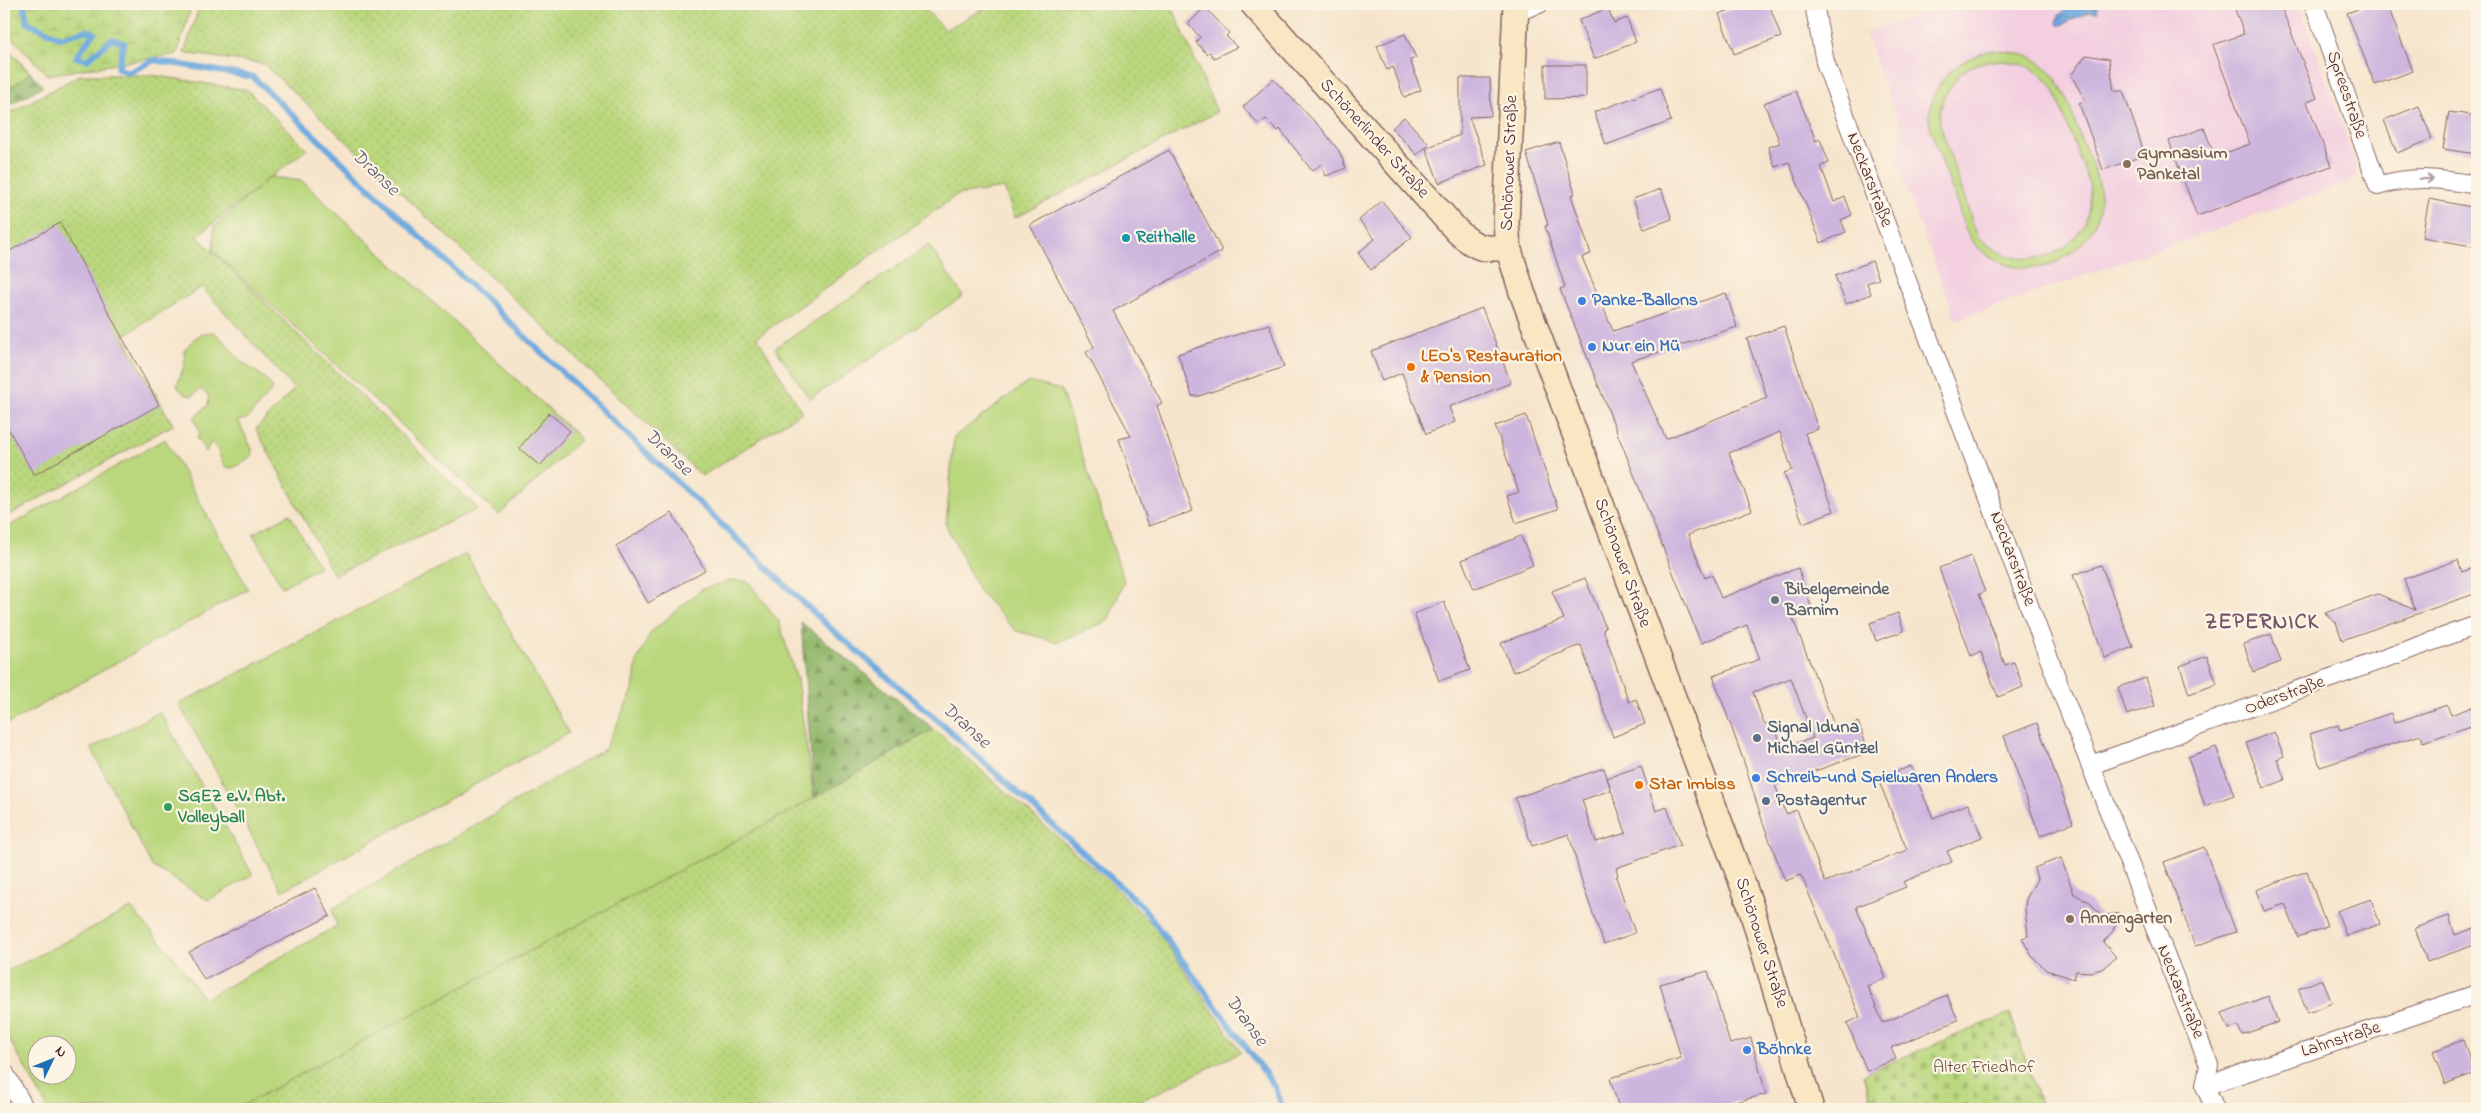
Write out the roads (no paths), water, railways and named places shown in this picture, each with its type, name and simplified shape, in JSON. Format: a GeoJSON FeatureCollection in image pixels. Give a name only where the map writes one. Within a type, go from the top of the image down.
{"type":"FeatureCollection","features":[{"type":"Feature","properties":{"kind":"street","name":"Schönerlinder Straße"},"geometry":{"type":"LineString","coordinates":[[1252,4],[1458,232],[1478,248],[1487,250],[1508,248]]}},
{"type":"Feature","properties":{"kind":"street"},"geometry":{"type":"LineString","coordinates":[[1516,8],[1538,4]]}},
{"type":"Feature","properties":{"kind":"street","name":"Neckarstraße"},"geometry":{"type":"LineString","coordinates":[[1814,4],[1825,62],[2091,765],[2209,1065],[2205,1086],[2215,1109]]}},
{"type":"Feature","properties":{"kind":"street","name":"Spreestraße"},"geometry":{"type":"LineString","coordinates":[[2314,4],[2378,186],[2403,179],[2444,180],[2477,185]]}},
{"type":"Feature","properties":{"kind":"street","name":"Schönower Straße"},"geometry":{"type":"LineString","coordinates":[[1516,8],[1506,222],[1508,248],[1555,384],[1750,904],[1812,1109]]}},
{"type":"Feature","properties":{"kind":"street","name":"Oderstraße"},"geometry":{"type":"LineString","coordinates":[[2091,765],[2477,625]]}},
{"type":"Feature","properties":{"kind":"street","name":"Lahnstraße"},"geometry":{"type":"LineString","coordinates":[[2205,1086],[2477,994]]}},
{"type":"Feature","properties":{"kind":"street"},"geometry":{"type":"LineString","coordinates":[[4,1072],[25,1109]]}},
{"type":"Feature","properties":{"kind":"water"},"geometry":{"type":"Polygon","coordinates":[[[2073,4],[2097,4],[2098,12],[2088,12],[2059,26],[2057,23],[2059,15],[2073,4]]]}},
{"type":"Feature","properties":{"kind":"waterway","name":"Dranse"},"geometry":{"type":"LineString","coordinates":[[4,5],[10,4]]}},
{"type":"Feature","properties":{"kind":"waterway","name":"Dranse"},"geometry":{"type":"LineString","coordinates":[[24,4],[27,22],[61,38],[87,30],[94,33],[76,57],[87,60],[112,39],[124,43],[118,69],[130,72],[154,60],[253,77],[828,626],[942,724],[1143,907],[1275,1087],[1283,1109]]}},
{"type":"Feature","properties":{"kind":"place","name":"Gymnasium Panketal"},"geometry":{"type":"Point","coordinates":[2127,164]}},
{"type":"Feature","properties":{"kind":"place","name":"Reithalle"},"geometry":{"type":"Point","coordinates":[1126,238]}},
{"type":"Feature","properties":{"kind":"place","name":"Panke-Ballons"},"geometry":{"type":"Point","coordinates":[1582,301]}},
{"type":"Feature","properties":{"kind":"place","name":"Nur ein Mü"},"geometry":{"type":"Point","coordinates":[1592,347]}},
{"type":"Feature","properties":{"kind":"place","name":"LEO's Restauration & Pension"},"geometry":{"type":"Point","coordinates":[1411,367]}},
{"type":"Feature","properties":{"kind":"place","name":"Bibelgemeinde Barnim"},"geometry":{"type":"Point","coordinates":[1775,600]}},
{"type":"Feature","properties":{"kind":"place","name":"Signal Iduna Michael Güntzel"},"geometry":{"type":"Point","coordinates":[1757,738]}},
{"type":"Feature","properties":{"kind":"place","name":"Schreib-und Spielwaren Anders"},"geometry":{"type":"Point","coordinates":[1756,778]}},
{"type":"Feature","properties":{"kind":"place","name":"Star Imbiss"},"geometry":{"type":"Point","coordinates":[1639,785]}},
{"type":"Feature","properties":{"kind":"place","name":"Postagentur"},"geometry":{"type":"Point","coordinates":[1766,801]}},
{"type":"Feature","properties":{"kind":"place","name":"SGEZ e.V. Abt. Volleyball"},"geometry":{"type":"Point","coordinates":[168,807]}},
{"type":"Feature","properties":{"kind":"place","name":"Annengarten"},"geometry":{"type":"Point","coordinates":[2070,919]}},
{"type":"Feature","properties":{"kind":"place","name":"Böhnke"},"geometry":{"type":"Point","coordinates":[1747,1050]}},
{"type":"Feature","properties":{"kind":"district","name":"ZEPERNICK"},"geometry":{"type":"Point","coordinates":[2262,623]}},
{"type":"Feature","properties":{"kind":"park label","name":"Alter Friedhof"},"geometry":{"type":"Point","coordinates":[1984,1068]}}]}
